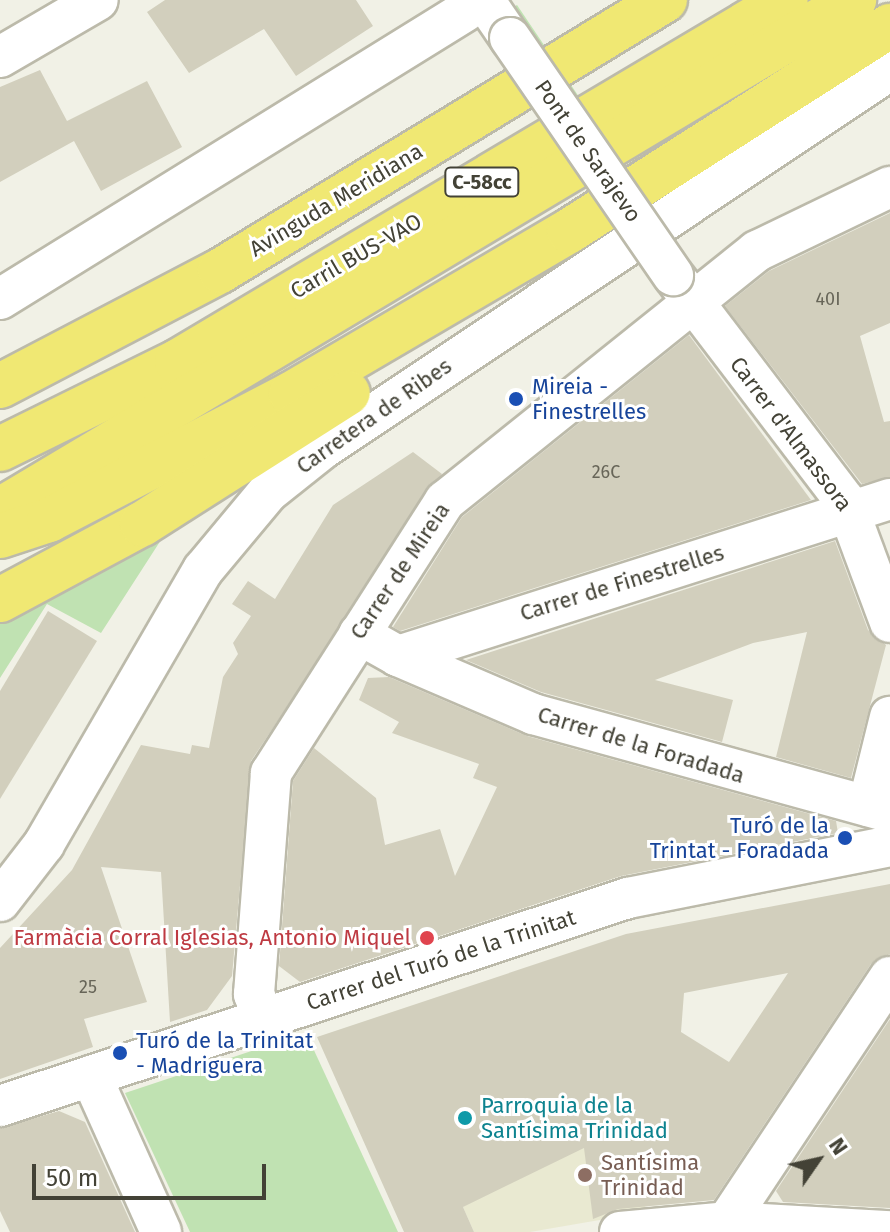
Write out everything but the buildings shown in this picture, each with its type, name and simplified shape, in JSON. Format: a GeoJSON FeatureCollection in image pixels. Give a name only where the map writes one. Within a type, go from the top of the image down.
{"type":"FeatureCollection","features":[{"type":"Feature","properties":{"kind":"highway","name":"Avinguda Meridiana"},"geometry":{"type":"LineString","coordinates":[[0,386],[220,271],[665,0]]}},
{"type":"Feature","properties":{"kind":"highway","name":"Carril BUS-VAO"},"geometry":{"type":"LineString","coordinates":[[0,449],[177,362],[786,0]]}},
{"type":"Feature","properties":{"kind":"highway"},"geometry":{"type":"LineString","coordinates":[[0,510],[854,0]]}},
{"type":"Feature","properties":{"kind":"highway"},"geometry":{"type":"LineString","coordinates":[[0,536],[49,520],[170,459],[569,231],[890,26]]}},
{"type":"Feature","properties":{"kind":"highway"},"geometry":{"type":"LineString","coordinates":[[0,600],[142,524],[411,352],[569,231]]}},
{"type":"Feature","properties":{"kind":"street"},"geometry":{"type":"LineString","coordinates":[[0,57],[98,0]]}},
{"type":"Feature","properties":{"kind":"street"},"geometry":{"type":"LineString","coordinates":[[0,299],[474,6]]}},
{"type":"Feature","properties":{"kind":"street","name":"Pont de Sarajevo"},"geometry":{"type":"LineString","coordinates":[[474,6],[510,38],[682,288]]}},
{"type":"Feature","properties":{"kind":"street","name":"Carretera de Ribes"},"geometry":{"type":"LineString","coordinates":[[0,901],[44,844],[203,570],[268,492],[334,440],[890,70]]}},
{"type":"Feature","properties":{"kind":"street","name":"Carrer de Mireia"},"geometry":{"type":"LineString","coordinates":[[264,1018],[254,994],[271,773],[445,501],[682,288],[795,229],[890,187]]}},
{"type":"Feature","properties":{"kind":"street","name":"Carrer d'Almassora"},"geometry":{"type":"LineString","coordinates":[[682,288],[851,510],[890,622]]}},
{"type":"Feature","properties":{"kind":"street","name":"Carrer de Finestrelles"},"geometry":{"type":"LineString","coordinates":[[398,656],[890,499]]}},
{"type":"Feature","properties":{"kind":"street"},"geometry":{"type":"LineString","coordinates":[[359,634],[398,656]]}},
{"type":"Feature","properties":{"kind":"street","name":"Carrer de la Foradada"},"geometry":{"type":"LineString","coordinates":[[398,656],[533,714],[879,809]]}},
{"type":"Feature","properties":{"kind":"street"},"geometry":{"type":"LineString","coordinates":[[879,809],[889,707]]}},
{"type":"Feature","properties":{"kind":"street","name":"Carrer del Turó de la Trinitat"},"geometry":{"type":"LineString","coordinates":[[0,1106],[628,898],[890,846]]}},
{"type":"Feature","properties":{"kind":"street"},"geometry":{"type":"LineString","coordinates":[[727,1222],[872,1031],[890,977]]}},
{"type":"Feature","properties":{"kind":"street"},"geometry":{"type":"LineString","coordinates":[[91,1076],[161,1232]]}},
{"type":"Feature","properties":{"kind":"street"},"geometry":{"type":"LineString","coordinates":[[620,1232],[727,1222],[890,1231]]}},
{"type":"Feature","properties":{"kind":"shaded area","name":"Santísima Trinidad"},"geometry":{"type":"Polygon","coordinates":[[[631,1093],[646,1212],[530,1232],[474,1232],[463,1207],[631,1093]]]}},
{"type":"Feature","properties":{"kind":"green space"},"geometry":{"type":"Polygon","coordinates":[[[517,5],[687,257],[682,260],[512,8],[517,5]]]}},
{"type":"Feature","properties":{"kind":"green space"},"geometry":{"type":"Polygon","coordinates":[[[170,526],[101,633],[47,604],[0,678],[0,612],[170,526]]]}},
{"type":"Feature","properties":{"kind":"green space"},"geometry":{"type":"Polygon","coordinates":[[[306,1033],[398,1232],[190,1232],[125,1093],[306,1033]]]}},
{"type":"Feature","properties":{"kind":"place","name":"Mireia - Finestrelles"},"geometry":{"type":"Point","coordinates":[516,399]}},
{"type":"Feature","properties":{"kind":"place","name":"Turó de la Trintat - Foradada"},"geometry":{"type":"Point","coordinates":[845,838]}},
{"type":"Feature","properties":{"kind":"place","name":"Farmàcia Corral Iglesias, Antonio Miquel"},"geometry":{"type":"Point","coordinates":[427,938]}},
{"type":"Feature","properties":{"kind":"place","name":"Turó de la Trinitat - Madriguera"},"geometry":{"type":"Point","coordinates":[120,1053]}},
{"type":"Feature","properties":{"kind":"place","name":"Parroquia de la Santísima Trinidad"},"geometry":{"type":"Point","coordinates":[465,1118]}},
{"type":"Feature","properties":{"kind":"place","name":"Santísima Trinidad"},"geometry":{"type":"Point","coordinates":[585,1175]}}]}
